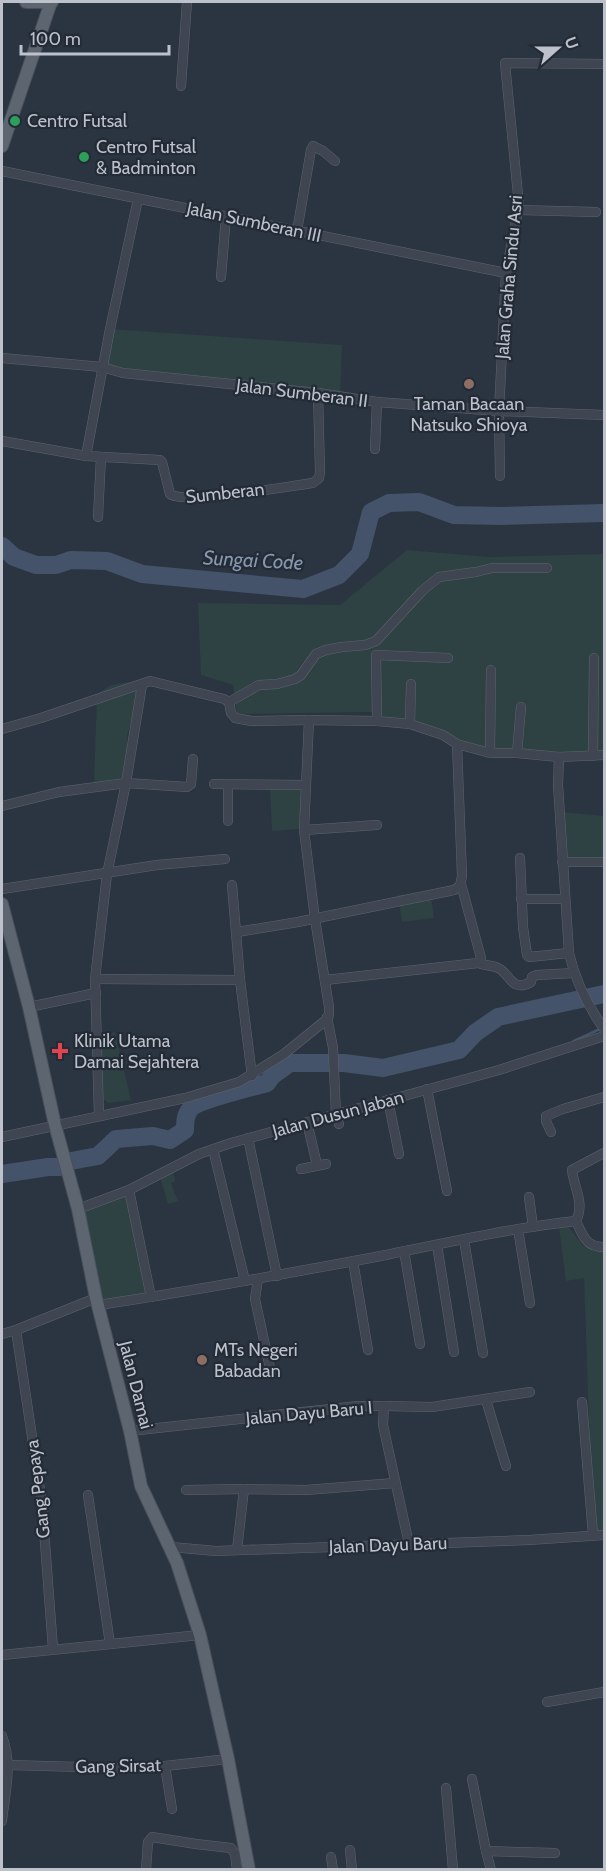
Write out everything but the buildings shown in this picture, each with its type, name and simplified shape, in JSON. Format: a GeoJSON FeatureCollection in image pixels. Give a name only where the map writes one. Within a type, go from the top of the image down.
{"type":"FeatureCollection","features":[{"type":"Feature","properties":{"kind":"main road"},"geometry":{"type":"LineString","coordinates":[[2,146],[51,2],[26,2]]}},
{"type":"Feature","properties":{"kind":"main road","name":"Jalan Damai"},"geometry":{"type":"LineString","coordinates":[[2,904],[29,1006],[55,1125],[78,1209],[97,1301],[130,1431],[141,1486],[171,1547],[200,1635],[228,1759],[249,1869]]}},
{"type":"Feature","properties":{"kind":"street"},"geometry":{"type":"LineString","coordinates":[[180,86],[187,2]]}},
{"type":"Feature","properties":{"kind":"street","name":"Jalan Graha Sindu Asri"},"geometry":{"type":"LineString","coordinates":[[500,476],[499,411],[506,273],[519,210],[505,63],[604,64]]}},
{"type":"Feature","properties":{"kind":"street"},"geometry":{"type":"LineString","coordinates":[[297,231],[313,146],[335,161]]}},
{"type":"Feature","properties":{"kind":"street","name":"Jalan Sumberan III"},"geometry":{"type":"LineString","coordinates":[[2,171],[506,273]]}},
{"type":"Feature","properties":{"kind":"street"},"geometry":{"type":"LineString","coordinates":[[86,456],[102,367],[138,199]]}},
{"type":"Feature","properties":{"kind":"street"},"geometry":{"type":"LineString","coordinates":[[519,210],[596,212]]}},
{"type":"Feature","properties":{"kind":"street"},"geometry":{"type":"LineString","coordinates":[[221,277],[226,216]]}},
{"type":"Feature","properties":{"kind":"street","name":"Jalan Sumberan II"},"geometry":{"type":"LineString","coordinates":[[2,358],[102,367],[123,373],[318,393],[377,402],[499,411],[604,415]]}},
{"type":"Feature","properties":{"kind":"street","name":"Sumberan"},"geometry":{"type":"LineString","coordinates":[[2,441],[86,456],[160,460],[170,494],[178,498],[313,483],[319,478],[321,472],[318,393]]}},
{"type":"Feature","properties":{"kind":"street"},"geometry":{"type":"LineString","coordinates":[[375,449],[377,402]]}},
{"type":"Feature","properties":{"kind":"street"},"geometry":{"type":"LineString","coordinates":[[98,517],[100,457]]}},
{"type":"Feature","properties":{"kind":"street"},"geometry":{"type":"LineString","coordinates":[[229,702],[259,685],[277,684],[295,679],[301,675],[316,654],[376,641],[414,599],[439,577],[476,572],[492,567],[547,568]]}},
{"type":"Feature","properties":{"kind":"street"},"geometry":{"type":"LineString","coordinates":[[377,721],[376,655],[448,658]]}},
{"type":"Feature","properties":{"kind":"street"},"geometry":{"type":"LineString","coordinates":[[593,756],[594,658]]}},
{"type":"Feature","properties":{"kind":"street"},"geometry":{"type":"LineString","coordinates":[[490,670],[490,753]]}},
{"type":"Feature","properties":{"kind":"street"},"geometry":{"type":"LineString","coordinates":[[2,729],[150,681],[224,699],[229,702],[231,713],[236,718],[252,721],[377,721],[410,724],[443,735],[457,744],[490,753],[559,757],[604,755]]}},
{"type":"Feature","properties":{"kind":"street"},"geometry":{"type":"LineString","coordinates":[[410,724],[411,684]]}},
{"type":"Feature","properties":{"kind":"street"},"geometry":{"type":"LineString","coordinates":[[99,1116],[96,979],[107,874],[126,783],[142,685]]}},
{"type":"Feature","properties":{"kind":"street"},"geometry":{"type":"LineString","coordinates":[[517,753],[520,707]]}},
{"type":"Feature","properties":{"kind":"street"},"geometry":{"type":"LineString","coordinates":[[309,720],[304,830],[329,1006],[327,1017],[333,1048],[337,1118]]}},
{"type":"Feature","properties":{"kind":"street"},"geometry":{"type":"LineString","coordinates":[[457,744],[461,884],[481,958],[479,963]]}},
{"type":"Feature","properties":{"kind":"street"},"geometry":{"type":"LineString","coordinates":[[559,757],[562,862],[569,952],[574,973],[604,1029]]}},
{"type":"Feature","properties":{"kind":"street"},"geometry":{"type":"LineString","coordinates":[[2,806],[59,792],[126,783],[186,787],[191,784],[194,759]]}},
{"type":"Feature","properties":{"kind":"street"},"geometry":{"type":"LineString","coordinates":[[214,784],[305,785]]}},
{"type":"Feature","properties":{"kind":"street"},"geometry":{"type":"LineString","coordinates":[[228,784],[228,822]]}},
{"type":"Feature","properties":{"kind":"street"},"geometry":{"type":"LineString","coordinates":[[304,830],[377,825]]}},
{"type":"Feature","properties":{"kind":"street"},"geometry":{"type":"LineString","coordinates":[[520,858],[521,899],[527,955],[529,957],[569,952]]}},
{"type":"Feature","properties":{"kind":"street"},"geometry":{"type":"LineString","coordinates":[[2,889],[157,865],[225,859]]}},
{"type":"Feature","properties":{"kind":"street"},"geometry":{"type":"LineString","coordinates":[[562,862],[604,862]]}},
{"type":"Feature","properties":{"kind":"street"},"geometry":{"type":"LineString","coordinates":[[237,932],[315,919],[454,890],[461,884]]}},
{"type":"Feature","properties":{"kind":"street"},"geometry":{"type":"LineString","coordinates":[[232,885],[240,980],[252,1076]]}},
{"type":"Feature","properties":{"kind":"street"},"geometry":{"type":"LineString","coordinates":[[521,899],[565,899]]}},
{"type":"Feature","properties":{"kind":"street"},"geometry":{"type":"LineString","coordinates":[[325,980],[479,963],[498,968],[512,982],[520,985],[528,984],[532,977],[537,975],[574,973]]}},
{"type":"Feature","properties":{"kind":"street"},"geometry":{"type":"LineString","coordinates":[[96,979],[240,980]]}},
{"type":"Feature","properties":{"kind":"street"},"geometry":{"type":"LineString","coordinates":[[29,1006],[96,993]]}},
{"type":"Feature","properties":{"kind":"street"},"geometry":{"type":"LineString","coordinates":[[2,1137],[185,1098],[239,1082],[284,1054],[327,1017]]}},
{"type":"Feature","properties":{"kind":"street","name":"Jalan Dusun Jaban"},"geometry":{"type":"LineString","coordinates":[[78,1209],[129,1190],[213,1149],[337,1118],[388,1100],[499,1070],[604,1036]]}},
{"type":"Feature","properties":{"kind":"street"},"geometry":{"type":"LineString","coordinates":[[427,1089],[447,1191]]}},
{"type":"Feature","properties":{"kind":"street"},"geometry":{"type":"LineString","coordinates":[[551,1132],[546,1119],[548,1115],[604,1098]]}},
{"type":"Feature","properties":{"kind":"street"},"geometry":{"type":"LineString","coordinates":[[388,1100],[399,1154]]}},
{"type":"Feature","properties":{"kind":"street"},"geometry":{"type":"LineString","coordinates":[[301,1169],[321,1164],[307,1124]]}},
{"type":"Feature","properties":{"kind":"street"},"geometry":{"type":"LineString","coordinates":[[249,1140],[277,1275]]}},
{"type":"Feature","properties":{"kind":"street"},"geometry":{"type":"LineString","coordinates":[[213,1149],[245,1281]]}},
{"type":"Feature","properties":{"kind":"street"},"geometry":{"type":"LineString","coordinates":[[604,1153],[572,1170],[579,1197],[580,1210],[576,1221],[590,1245],[604,1247]]}},
{"type":"Feature","properties":{"kind":"street"},"geometry":{"type":"LineString","coordinates":[[129,1190],[151,1297]]}},
{"type":"Feature","properties":{"kind":"street"},"geometry":{"type":"LineString","coordinates":[[529,1197],[533,1227]]}},
{"type":"Feature","properties":{"kind":"street"},"geometry":{"type":"LineString","coordinates":[[2,1334],[97,1301],[151,1297],[518,1229],[576,1221]]}},
{"type":"Feature","properties":{"kind":"street"},"geometry":{"type":"LineString","coordinates":[[518,1229],[530,1303]]}},
{"type":"Feature","properties":{"kind":"street"},"geometry":{"type":"LineString","coordinates":[[464,1239],[483,1353]]}},
{"type":"Feature","properties":{"kind":"street"},"geometry":{"type":"LineString","coordinates":[[437,1245],[454,1352]]}},
{"type":"Feature","properties":{"kind":"street"},"geometry":{"type":"LineString","coordinates":[[404,1251],[420,1344]]}},
{"type":"Feature","properties":{"kind":"street"},"geometry":{"type":"LineString","coordinates":[[353,1261],[368,1350]]}},
{"type":"Feature","properties":{"kind":"street"},"geometry":{"type":"LineString","coordinates":[[258,1278],[255,1299],[271,1373]]}},
{"type":"Feature","properties":{"kind":"street","name":"Gang Pepaya"},"geometry":{"type":"LineString","coordinates":[[16,1330],[42,1503],[53,1649]]}},
{"type":"Feature","properties":{"kind":"street"},"geometry":{"type":"LineString","coordinates":[[384,1406],[432,1407],[530,1392]]}},
{"type":"Feature","properties":{"kind":"street"},"geometry":{"type":"LineString","coordinates":[[486,1400],[506,1466]]}},
{"type":"Feature","properties":{"kind":"street"},"geometry":{"type":"LineString","coordinates":[[582,1402],[593,1535]]}},
{"type":"Feature","properties":{"kind":"street","name":"Jalan Dayu Baru I"},"geometry":{"type":"LineString","coordinates":[[130,1431],[358,1406],[384,1406],[384,1425],[409,1544]]}},
{"type":"Feature","properties":{"kind":"street"},"geometry":{"type":"LineString","coordinates":[[186,1490],[306,1490],[395,1483]]}},
{"type":"Feature","properties":{"kind":"street"},"geometry":{"type":"LineString","coordinates":[[237,1550],[244,1489]]}},
{"type":"Feature","properties":{"kind":"street"},"geometry":{"type":"LineString","coordinates":[[88,1495],[110,1644]]}},
{"type":"Feature","properties":{"kind":"street","name":"Jalan Dayu Baru"},"geometry":{"type":"LineString","coordinates":[[171,1547],[216,1551],[529,1540],[604,1535]]}},
{"type":"Feature","properties":{"kind":"street"},"geometry":{"type":"LineString","coordinates":[[2,1655],[200,1635]]}},
{"type":"Feature","properties":{"kind":"street"},"geometry":{"type":"LineString","coordinates":[[547,1702],[604,1692]]}},
{"type":"Feature","properties":{"kind":"street"},"geometry":{"type":"LineString","coordinates":[[2,1736],[9,1765],[4,1780],[2,1821]]}},
{"type":"Feature","properties":{"kind":"street","name":"Gang Sirsat"},"geometry":{"type":"LineString","coordinates":[[9,1765],[73,1768],[165,1766],[228,1759]]}},
{"type":"Feature","properties":{"kind":"street"},"geometry":{"type":"LineString","coordinates":[[165,1766],[172,1809]]}},
{"type":"Feature","properties":{"kind":"street"},"geometry":{"type":"LineString","coordinates":[[472,1779],[491,1869]]}},
{"type":"Feature","properties":{"kind":"street"},"geometry":{"type":"LineString","coordinates":[[446,1788],[453,1869]]}},
{"type":"Feature","properties":{"kind":"street"},"geometry":{"type":"LineString","coordinates":[[146,1869],[148,1842],[152,1837],[231,1848],[235,1854],[237,1869]]}},
{"type":"Feature","properties":{"kind":"street"},"geometry":{"type":"LineString","coordinates":[[350,1850],[352,1869]]}},
{"type":"Feature","properties":{"kind":"street"},"geometry":{"type":"LineString","coordinates":[[486,1851],[555,1853]]}},
{"type":"Feature","properties":{"kind":"street"},"geometry":{"type":"LineString","coordinates":[[331,1857],[333,1869]]}},
{"type":"Feature","properties":{"kind":"shaded area"},"geometry":{"type":"Polygon","coordinates":[[[110,329],[342,345],[340,397],[102,367],[110,329]]]}},
{"type":"Feature","properties":{"kind":"shaded area"},"geometry":{"type":"Polygon","coordinates":[[[407,550],[489,557],[604,554],[604,756],[517,753],[457,744],[443,735],[371,712],[237,714],[233,685],[201,675],[198,603],[340,605],[407,550]]]}},
{"type":"Feature","properties":{"kind":"shaded area"},"geometry":{"type":"Polygon","coordinates":[[[146,679],[127,735],[127,777],[94,784],[97,694],[111,685],[146,679]]]}},
{"type":"Feature","properties":{"kind":"shaded area"},"geometry":{"type":"Polygon","coordinates":[[[303,786],[301,829],[272,831],[270,788],[303,786]]]}},
{"type":"Feature","properties":{"kind":"shaded area"},"geometry":{"type":"Polygon","coordinates":[[[561,812],[604,816],[604,862],[562,862],[561,812]]]}},
{"type":"Feature","properties":{"kind":"shaded area"},"geometry":{"type":"Polygon","coordinates":[[[430,891],[434,918],[402,922],[398,895],[430,891]]]}},
{"type":"Feature","properties":{"kind":"shaded area"},"geometry":{"type":"Polygon","coordinates":[[[115,1032],[131,1100],[108,1103],[100,1096],[97,1037],[115,1032]]]}},
{"type":"Feature","properties":{"kind":"shaded area"},"geometry":{"type":"Polygon","coordinates":[[[173,1171],[175,1181],[171,1183],[178,1201],[168,1204],[160,1177],[173,1171]]]}},
{"type":"Feature","properties":{"kind":"shaded area"},"geometry":{"type":"Polygon","coordinates":[[[128,1191],[151,1297],[98,1303],[81,1208],[128,1191]]]}},
{"type":"Feature","properties":{"kind":"shaded area"},"geometry":{"type":"Polygon","coordinates":[[[569,1227],[583,1246],[604,1244],[604,1535],[593,1535],[584,1278],[566,1281],[559,1228],[569,1227]]]}},
{"type":"Feature","properties":{"kind":"waterway","name":"Sungai Code"},"geometry":{"type":"LineString","coordinates":[[2,546],[14,557],[36,565],[56,565],[71,560],[107,561],[142,574],[303,589],[339,575],[360,554],[371,512],[389,503],[419,502],[454,515],[604,513]]}},
{"type":"Feature","properties":{"kind":"waterway"},"geometry":{"type":"LineString","coordinates":[[71,1161],[98,1156],[116,1139],[153,1136],[170,1140],[185,1130],[186,1119],[191,1108],[215,1098],[267,1083],[272,1076],[290,1063],[344,1063],[383,1068],[459,1050],[475,1033],[498,1017],[604,994]]}},
{"type":"Feature","properties":{"kind":"waterway"},"geometry":{"type":"LineString","coordinates":[[574,1041],[600,1029]]}},
{"type":"Feature","properties":{"kind":"waterway"},"geometry":{"type":"LineString","coordinates":[[2,1174],[60,1167]]}},
{"type":"Feature","properties":{"kind":"place","name":"Centro Futsal"},"geometry":{"type":"Point","coordinates":[15,121]}},
{"type":"Feature","properties":{"kind":"place","name":"Centro Futsal & Badminton"},"geometry":{"type":"Point","coordinates":[84,157]}},
{"type":"Feature","properties":{"kind":"place","name":"Taman Bacaan Natsuko Shioya"},"geometry":{"type":"Point","coordinates":[469,384]}},
{"type":"Feature","properties":{"kind":"place","name":"Klinik Utama Damai Sejahtera"},"geometry":{"type":"Point","coordinates":[60,1051]}},
{"type":"Feature","properties":{"kind":"place","name":"MTs Negeri Babadan"},"geometry":{"type":"Point","coordinates":[202,1360]}}]}
